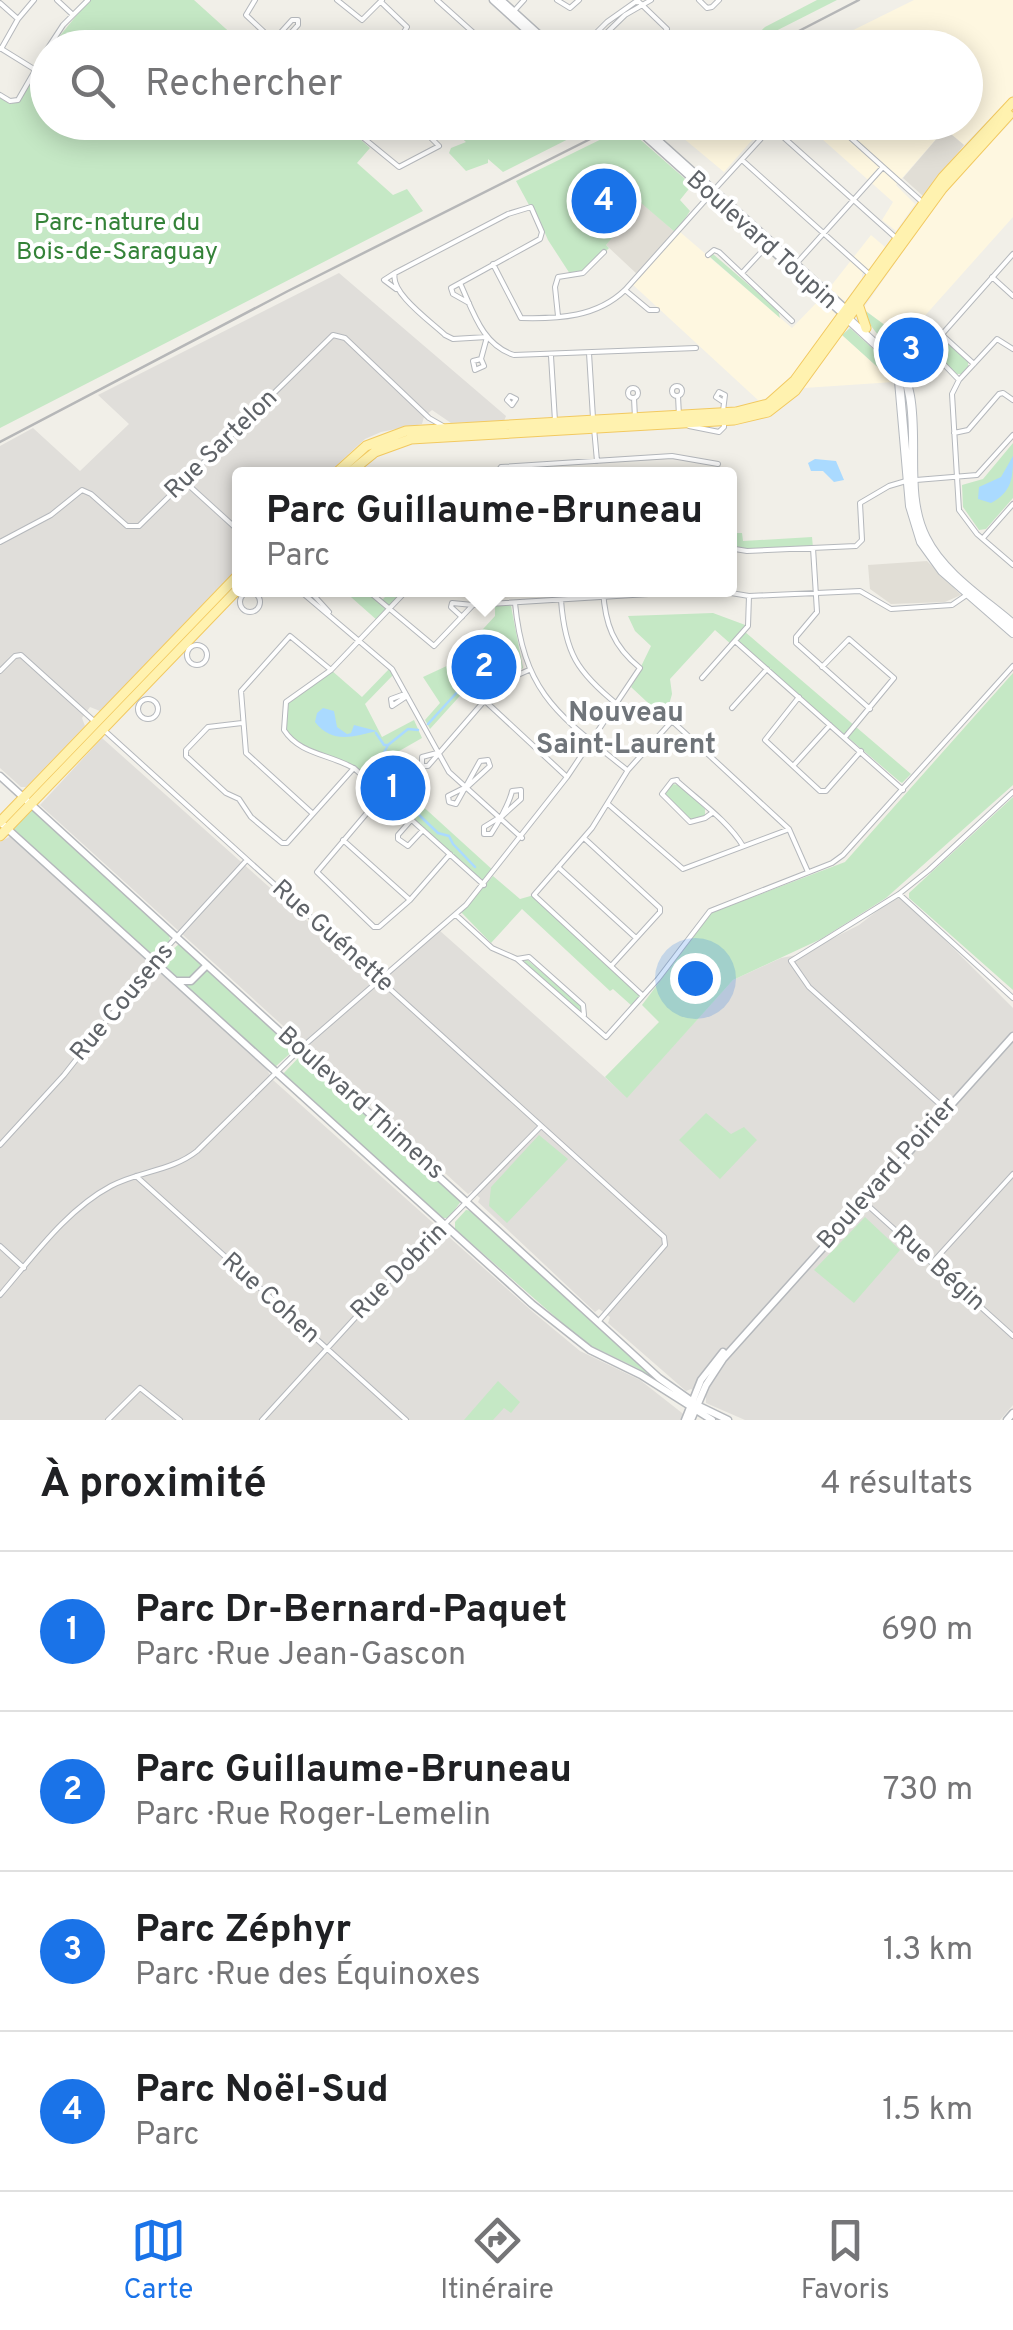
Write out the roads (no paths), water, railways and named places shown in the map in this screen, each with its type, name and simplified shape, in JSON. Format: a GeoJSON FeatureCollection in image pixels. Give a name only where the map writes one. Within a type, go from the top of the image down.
{"type":"FeatureCollection","features":[{"type":"Feature","properties":{"kind":"main road"},"geometry":{"type":"LineString","coordinates":[[983,133],[1013,102]]}},
{"type":"Feature","properties":{"kind":"main road"},"geometry":{"type":"LineString","coordinates":[[342,467],[375,441],[401,432],[430,434],[758,416],[788,398],[898,239],[1013,111]]}},
{"type":"Feature","properties":{"kind":"main road"},"geometry":{"type":"LineString","coordinates":[[848,315],[955,162],[976,140]]}},
{"type":"Feature","properties":{"kind":"main road"},"geometry":{"type":"LineString","coordinates":[[859,304],[859,316],[866,328]]}},
{"type":"Feature","properties":{"kind":"main road"},"geometry":{"type":"LineString","coordinates":[[848,315],[892,353],[905,379],[910,410],[911,515],[919,539],[936,564],[1013,632]]}},
{"type":"Feature","properties":{"kind":"main road"},"geometry":{"type":"LineString","coordinates":[[848,315],[883,350],[898,378],[917,516],[931,548],[1013,624]]}},
{"type":"Feature","properties":{"kind":"main road"},"geometry":{"type":"LineString","coordinates":[[356,467],[386,446],[447,429],[513,429],[635,418],[678,420]]}},
{"type":"Feature","properties":{"kind":"main road"},"geometry":{"type":"LineString","coordinates":[[2,827],[232,582]]}},
{"type":"Feature","properties":{"kind":"main road"},"geometry":{"type":"LineString","coordinates":[[99,726],[138,700],[235,597]]}},
{"type":"Feature","properties":{"kind":"street"},"geometry":{"type":"LineString","coordinates":[[30,66],[1,48],[34,0]]}},
{"type":"Feature","properties":{"kind":"street"},"geometry":{"type":"LineString","coordinates":[[57,0],[73,15]]}},
{"type":"Feature","properties":{"kind":"street"},"geometry":{"type":"LineString","coordinates":[[62,30],[88,0]]}},
{"type":"Feature","properties":{"kind":"street"},"geometry":{"type":"LineString","coordinates":[[255,0],[246,15],[262,30]]}},
{"type":"Feature","properties":{"kind":"street"},"geometry":{"type":"LineString","coordinates":[[338,0],[362,20],[381,1],[408,27],[406,30]]}},
{"type":"Feature","properties":{"kind":"street"},"geometry":{"type":"LineString","coordinates":[[440,2],[449,0]]}},
{"type":"Feature","properties":{"kind":"street"},"geometry":{"type":"LineString","coordinates":[[492,0],[512,14]]}},
{"type":"Feature","properties":{"kind":"street"},"geometry":{"type":"LineString","coordinates":[[501,0],[526,30]]}},
{"type":"Feature","properties":{"kind":"street"},"geometry":{"type":"LineString","coordinates":[[512,14],[524,0]]}},
{"type":"Feature","properties":{"kind":"street"},"geometry":{"type":"LineString","coordinates":[[558,0],[566,8],[579,0]]}},
{"type":"Feature","properties":{"kind":"street"},"geometry":{"type":"LineString","coordinates":[[605,30],[639,1],[651,0]]}},
{"type":"Feature","properties":{"kind":"street"},"geometry":{"type":"LineString","coordinates":[[699,0],[707,8],[719,0]]}},
{"type":"Feature","properties":{"kind":"street"},"geometry":{"type":"LineString","coordinates":[[639,1],[665,30]]}},
{"type":"Feature","properties":{"kind":"street"},"geometry":{"type":"LineString","coordinates":[[440,2],[471,30]]}},
{"type":"Feature","properties":{"kind":"street"},"geometry":{"type":"LineString","coordinates":[[0,3],[18,18]]}},
{"type":"Feature","properties":{"kind":"street"},"geometry":{"type":"LineString","coordinates":[[283,30],[292,20],[298,20],[294,30]]}},
{"type":"Feature","properties":{"kind":"street"},"geometry":{"type":"LineString","coordinates":[[0,95],[10,102],[18,100],[30,78]]}},
{"type":"Feature","properties":{"kind":"street"},"geometry":{"type":"LineString","coordinates":[[366,140],[399,168],[437,149],[436,140]]}},
{"type":"Feature","properties":{"kind":"street","name":"Boulevard Toupin"},"geometry":{"type":"LineString","coordinates":[[651,140],[848,315]]}},
{"type":"Feature","properties":{"kind":"street","name":"Boulevard Toupin"},"geometry":{"type":"LineString","coordinates":[[657,140],[712,193]]}},
{"type":"Feature","properties":{"kind":"street"},"geometry":{"type":"LineString","coordinates":[[493,264],[521,318],[593,312],[625,290],[760,140]]}},
{"type":"Feature","properties":{"kind":"street"},"geometry":{"type":"LineString","coordinates":[[790,140],[898,239]]}},
{"type":"Feature","properties":{"kind":"street"},"geometry":{"type":"LineString","coordinates":[[853,140],[926,205]]}},
{"type":"Feature","properties":{"kind":"street"},"geometry":{"type":"LineString","coordinates":[[742,160],[870,276]]}},
{"type":"Feature","properties":{"kind":"street"},"geometry":{"type":"LineString","coordinates":[[794,266],[883,168]]}},
{"type":"Feature","properties":{"kind":"street"},"geometry":{"type":"LineString","coordinates":[[470,303],[453,294],[451,288],[540,239],[542,232],[533,209],[528,207],[395,273],[392,282],[396,289],[449,338],[487,336]]}},
{"type":"Feature","properties":{"kind":"street"},"geometry":{"type":"LineString","coordinates":[[742,273],[769,244]]}},
{"type":"Feature","properties":{"kind":"street"},"geometry":{"type":"LineString","coordinates":[[708,255],[716,250],[792,321]]}},
{"type":"Feature","properties":{"kind":"street"},"geometry":{"type":"LineString","coordinates":[[558,316],[558,277],[582,273],[604,252]]}},
{"type":"Feature","properties":{"kind":"street"},"geometry":{"type":"LineString","coordinates":[[959,380],[928,349],[1013,254]]}},
{"type":"Feature","properties":{"kind":"street"},"geometry":{"type":"LineString","coordinates":[[992,278],[1013,296]]}},
{"type":"Feature","properties":{"kind":"street"},"geometry":{"type":"LineString","coordinates":[[460,283],[487,336],[506,353],[550,356],[696,348]]}},
{"type":"Feature","properties":{"kind":"street"},"geometry":{"type":"LineString","coordinates":[[625,290],[649,310],[657,310]]}},
{"type":"Feature","properties":{"kind":"street"},"geometry":{"type":"LineString","coordinates":[[941,334],[974,364]]}},
{"type":"Feature","properties":{"kind":"street","name":"Rue Sartelon"},"geometry":{"type":"LineString","coordinates":[[0,542],[51,516],[82,490],[126,526],[136,527],[270,401],[333,335],[345,338],[429,418],[447,429]]}},
{"type":"Feature","properties":{"kind":"street"},"geometry":{"type":"LineString","coordinates":[[481,359],[487,336]]}},
{"type":"Feature","properties":{"kind":"street"},"geometry":{"type":"LineString","coordinates":[[1013,349],[997,338],[952,392],[959,510],[964,520],[1013,565]]}},
{"type":"Feature","properties":{"kind":"street"},"geometry":{"type":"LineString","coordinates":[[589,353],[596,461]]}},
{"type":"Feature","properties":{"kind":"street"},"geometry":{"type":"LineString","coordinates":[[550,356],[555,423]]}},
{"type":"Feature","properties":{"kind":"street"},"geometry":{"type":"LineString","coordinates":[[954,433],[968,430],[998,394],[1004,392],[1013,400]]}},
{"type":"Feature","properties":{"kind":"street"},"geometry":{"type":"LineString","coordinates":[[678,396],[678,420]]}},
{"type":"Feature","properties":{"kind":"street"},"geometry":{"type":"LineString","coordinates":[[634,398],[635,418]]}},
{"type":"Feature","properties":{"kind":"street"},"geometry":{"type":"LineString","coordinates":[[722,401],[724,417]]}},
{"type":"Feature","properties":{"kind":"street"},"geometry":{"type":"LineString","coordinates":[[512,406],[513,429]]}},
{"type":"Feature","properties":{"kind":"street"},"geometry":{"type":"LineString","coordinates":[[429,418],[430,434]]}},
{"type":"Feature","properties":{"kind":"street"},"geometry":{"type":"LineString","coordinates":[[737,549],[860,543],[860,503],[889,486],[977,475],[1013,435]]}},
{"type":"Feature","properties":{"kind":"street"},"geometry":{"type":"LineString","coordinates":[[501,467],[677,456],[718,464]]}},
{"type":"Feature","properties":{"kind":"street"},"geometry":{"type":"LineString","coordinates":[[184,481],[232,525]]}},
{"type":"Feature","properties":{"kind":"street"},"geometry":{"type":"LineString","coordinates":[[982,538],[1013,504]]}},
{"type":"Feature","properties":{"kind":"street"},"geometry":{"type":"LineString","coordinates":[[814,548],[817,612],[795,640],[870,709]]}},
{"type":"Feature","properties":{"kind":"street"},"geometry":{"type":"LineString","coordinates":[[737,594],[860,591],[891,609],[952,606],[968,594]]}},
{"type":"Feature","properties":{"kind":"street"},"geometry":{"type":"LineString","coordinates":[[702,678],[750,622],[750,596]]}},
{"type":"Feature","properties":{"kind":"street"},"geometry":{"type":"LineString","coordinates":[[240,597],[245,612],[253,612],[260,604],[257,597]]}},
{"type":"Feature","properties":{"kind":"street"},"geometry":{"type":"LineString","coordinates":[[307,597],[329,612]]}},
{"type":"Feature","properties":{"kind":"street"},"geometry":{"type":"LineString","coordinates":[[315,597],[392,669],[437,752],[464,789],[522,838]]}},
{"type":"Feature","properties":{"kind":"street"},"geometry":{"type":"LineString","coordinates":[[376,597],[434,646],[473,606]]}},
{"type":"Feature","properties":{"kind":"street"},"geometry":{"type":"LineString","coordinates":[[401,597],[331,670],[286,702],[284,730],[300,748],[354,768],[484,884]]}},
{"type":"Feature","properties":{"kind":"street"},"geometry":{"type":"LineString","coordinates":[[462,617],[451,607],[452,603],[473,606],[618,597]]}},
{"type":"Feature","properties":{"kind":"street"},"geometry":{"type":"LineString","coordinates":[[0,1295],[85,1204],[106,1189],[190,1156],[300,1050],[456,915],[484,884],[567,777],[640,668],[614,642],[604,598]]}},
{"type":"Feature","properties":{"kind":"street"},"geometry":{"type":"LineString","coordinates":[[561,600],[563,628],[572,656],[592,684],[618,704]]}},
{"type":"Feature","properties":{"kind":"street"},"geometry":{"type":"LineString","coordinates":[[515,603],[518,634],[529,670],[552,707],[628,770]]}},
{"type":"Feature","properties":{"kind":"street"},"geometry":{"type":"LineString","coordinates":[[312,814],[246,753],[242,688],[287,637],[294,636],[331,670]]}},
{"type":"Feature","properties":{"kind":"street"},"geometry":{"type":"LineString","coordinates":[[822,667],[849,639],[894,678],[845,737]]}},
{"type":"Feature","properties":{"kind":"street"},"geometry":{"type":"LineString","coordinates":[[735,641],[903,790]]}},
{"type":"Feature","properties":{"kind":"street"},"geometry":{"type":"LineString","coordinates":[[201,645],[207,650],[199,665],[188,660],[189,646],[201,645]]}},
{"type":"Feature","properties":{"kind":"street","name":"Rue Guénette"},"geometry":{"type":"LineString","coordinates":[[0,671],[20,654],[664,1237],[666,1245],[598,1322]]}},
{"type":"Feature","properties":{"kind":"street"},"geometry":{"type":"LineString","coordinates":[[456,915],[492,948],[517,959],[606,1037],[710,911],[843,855],[1013,666]]}},
{"type":"Feature","properties":{"kind":"street"},"geometry":{"type":"LineString","coordinates":[[732,708],[767,669]]}},
{"type":"Feature","properties":{"kind":"street"},"geometry":{"type":"LineString","coordinates":[[437,752],[502,682],[529,670]]}},
{"type":"Feature","properties":{"kind":"street"},"geometry":{"type":"LineString","coordinates":[[799,697],[765,736],[766,742],[793,766],[823,792],[861,751]]}},
{"type":"Feature","properties":{"kind":"street"},"geometry":{"type":"LineString","coordinates":[[138,700],[154,700],[158,710],[144,719],[138,711],[138,700]]}},
{"type":"Feature","properties":{"kind":"street"},"geometry":{"type":"LineString","coordinates":[[484,700],[567,777]]}},
{"type":"Feature","properties":{"kind":"street"},"geometry":{"type":"LineString","coordinates":[[642,995],[534,892],[584,838],[628,770],[672,721],[789,829],[808,872]]}},
{"type":"Feature","properties":{"kind":"street"},"geometry":{"type":"LineString","coordinates":[[242,723],[208,727],[186,750],[186,756],[226,794],[239,799],[251,817],[282,844],[354,768]]}},
{"type":"Feature","properties":{"kind":"street"},"geometry":{"type":"LineString","coordinates":[[793,766],[830,725]]}},
{"type":"Feature","properties":{"kind":"street"},"geometry":{"type":"LineString","coordinates":[[488,760],[490,766],[464,789],[480,761],[488,760]]}},
{"type":"Feature","properties":{"kind":"street","name":"Boulevard Thimens"},"geometry":{"type":"LineString","coordinates":[[0,776],[664,1382],[712,1420]]}},
{"type":"Feature","properties":{"kind":"street"},"geometry":{"type":"LineString","coordinates":[[712,812],[690,822],[663,798],[664,789],[677,780],[712,812],[738,837],[744,847]]}},
{"type":"Feature","properties":{"kind":"street"},"geometry":{"type":"LineString","coordinates":[[521,790],[523,797],[499,819],[512,791],[521,790]]}},
{"type":"Feature","properties":{"kind":"street"},"geometry":{"type":"LineString","coordinates":[[946,1110],[809,987],[791,964],[792,957],[848,928],[899,894],[1013,792]]}},
{"type":"Feature","properties":{"kind":"street"},"geometry":{"type":"LineString","coordinates":[[383,794],[317,872],[374,928],[410,900],[450,854]]}},
{"type":"Feature","properties":{"kind":"street"},"geometry":{"type":"LineString","coordinates":[[608,804],[683,869],[789,829]]}},
{"type":"Feature","properties":{"kind":"street"},"geometry":{"type":"LineString","coordinates":[[412,819],[398,839],[408,846],[423,830]]}},
{"type":"Feature","properties":{"kind":"street","name":"Boulevard Thimens"},"geometry":{"type":"LineString","coordinates":[[2,827],[532,1304],[586,1348],[642,1374],[693,1406],[728,1420]]}},
{"type":"Feature","properties":{"kind":"street"},"geometry":{"type":"LineString","coordinates":[[584,838],[660,908],[611,966]]}},
{"type":"Feature","properties":{"kind":"street"},"geometry":{"type":"LineString","coordinates":[[343,840],[410,900]]}},
{"type":"Feature","properties":{"kind":"street","name":"Rue Cousens"},"geometry":{"type":"LineString","coordinates":[[0,1145],[247,860]]}},
{"type":"Feature","properties":{"kind":"street"},"geometry":{"type":"LineString","coordinates":[[558,867],[636,938]]}},
{"type":"Feature","properties":{"kind":"street"},"geometry":{"type":"LineString","coordinates":[[899,894],[1013,998]]}},
{"type":"Feature","properties":{"kind":"street"},"geometry":{"type":"LineString","coordinates":[[517,959],[529,957],[582,1005],[584,1018]]}},
{"type":"Feature","properties":{"kind":"street"},"geometry":{"type":"LineString","coordinates":[[176,981],[191,981],[207,965]]}},
{"type":"Feature","properties":{"kind":"street","name":"Boulevard Poirier"},"geometry":{"type":"LineString","coordinates":[[688,1420],[719,1364],[763,1312],[1013,1036]]}},
{"type":"Feature","properties":{"kind":"street","name":"Rue Dobrin"},"geometry":{"type":"LineString","coordinates":[[262,1420],[540,1126]]}},
{"type":"Feature","properties":{"kind":"street"},"geometry":{"type":"LineString","coordinates":[[932,1263],[1013,1174]]}},
{"type":"Feature","properties":{"kind":"street","name":"Rue Cohen"},"geometry":{"type":"LineString","coordinates":[[136,1176],[406,1420]]}},
{"type":"Feature","properties":{"kind":"street","name":"Rue Bégin"},"geometry":{"type":"LineString","coordinates":[[863,1201],[1013,1336]]}},
{"type":"Feature","properties":{"kind":"street"},"geometry":{"type":"LineString","coordinates":[[0,1246],[24,1268]]}},
{"type":"Feature","properties":{"kind":"street"},"geometry":{"type":"LineString","coordinates":[[108,1420],[136,1390],[143,1388],[180,1420]]}},
{"type":"Feature","properties":{"kind":"street"},"geometry":{"type":"LineString","coordinates":[[1007,1420],[1013,1413]]}},
{"type":"Feature","properties":{"kind":"water"},"geometry":{"type":"Polygon","coordinates":[[[1013,456],[1012,478],[1003,494],[991,503],[978,499],[979,487],[1001,477],[1013,456]]]}},
{"type":"Feature","properties":{"kind":"water"},"geometry":{"type":"Polygon","coordinates":[[[815,459],[836,461],[844,480],[834,482],[823,471],[811,471],[808,463],[815,459]]]}},
{"type":"Feature","properties":{"kind":"water"},"geometry":{"type":"Polygon","coordinates":[[[323,708],[334,711],[337,727],[347,734],[354,725],[377,731],[344,737],[329,734],[315,722],[323,708]]]}},
{"type":"Feature","properties":{"kind":"waterway"},"geometry":{"type":"LineString","coordinates":[[428,724],[485,667]]}},
{"type":"Feature","properties":{"kind":"waterway"},"geometry":{"type":"LineString","coordinates":[[376,733],[388,745],[408,729],[418,730]]}},
{"type":"Feature","properties":{"kind":"waterway"},"geometry":{"type":"LineString","coordinates":[[388,745],[376,768],[377,775],[438,833],[449,836],[475,867]]}},
{"type":"Feature","properties":{"kind":"tram line"},"geometry":{"type":"LineString","coordinates":[[801,30],[859,0]]}},
{"type":"Feature","properties":{"kind":"tram line"},"geometry":{"type":"LineString","coordinates":[[0,442],[588,140]]}},
{"type":"Feature","properties":{"kind":"place","name":"Parc Noël-Sud"},"geometry":{"type":"Point","coordinates":[604,201]}},
{"type":"Feature","properties":{"kind":"place","name":"Parc Zéphyr"},"geometry":{"type":"Point","coordinates":[911,350]}},
{"type":"Feature","properties":{"kind":"place","name":"Parc Guillaume-Bruneau"},"geometry":{"type":"Point","coordinates":[484,667]}},
{"type":"Feature","properties":{"kind":"place","name":"Parc Dr-Bernard-Paquet"},"geometry":{"type":"Point","coordinates":[393,788]}},
{"type":"Feature","properties":{"kind":"district","name":"Nouveau Saint-Laurent"},"geometry":{"type":"Point","coordinates":[626,730]}},
{"type":"Feature","properties":{"kind":"park label","name":"Parc-nature du Bois-de-Saraguay"},"geometry":{"type":"Point","coordinates":[117,238]}}]}
